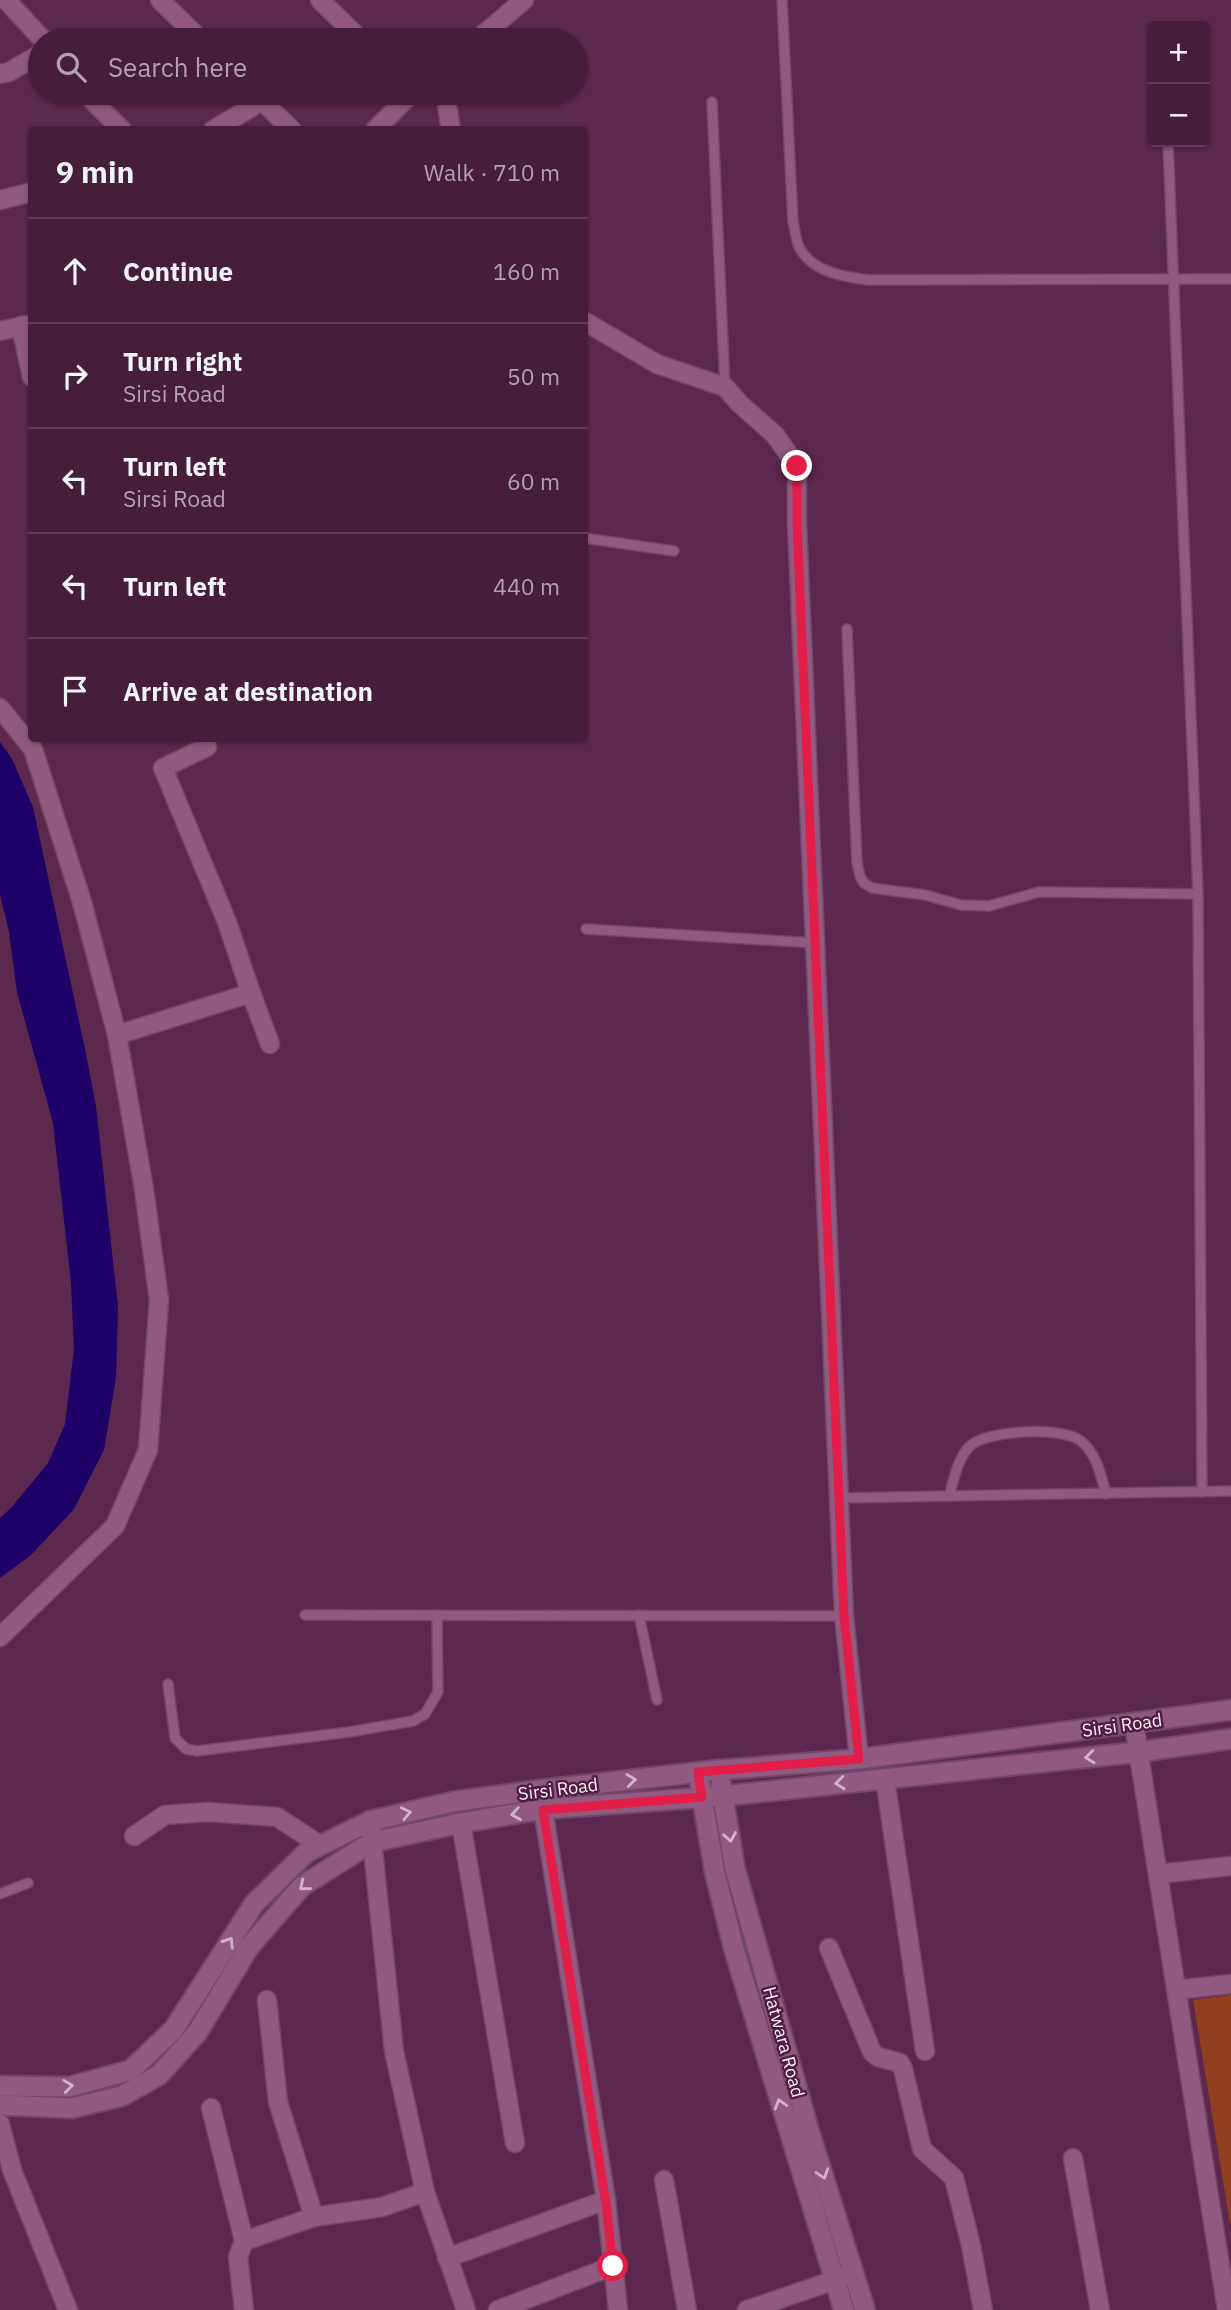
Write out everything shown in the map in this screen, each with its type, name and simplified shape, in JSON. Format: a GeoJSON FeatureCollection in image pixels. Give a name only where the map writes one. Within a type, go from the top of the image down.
{"type":"FeatureCollection","features":[{"type":"Feature","properties":{"kind":"street"},"geometry":{"type":"LineString","coordinates":[[6,0],[32,28]]}},
{"type":"Feature","properties":{"kind":"street"},"geometry":{"type":"LineString","coordinates":[[160,0],[189,28]]}},
{"type":"Feature","properties":{"kind":"street"},"geometry":{"type":"LineString","coordinates":[[320,0],[349,28]]}},
{"type":"Feature","properties":{"kind":"street"},"geometry":{"type":"LineString","coordinates":[[490,28],[518,2]]}},
{"type":"Feature","properties":{"kind":"street"},"geometry":{"type":"LineString","coordinates":[[0,74],[28,61]]}},
{"type":"Feature","properties":{"kind":"street"},"geometry":{"type":"LineString","coordinates":[[97,105],[118,126]]}},
{"type":"Feature","properties":{"kind":"street"},"geometry":{"type":"LineString","coordinates":[[218,126],[247,105]]}},
{"type":"Feature","properties":{"kind":"street"},"geometry":{"type":"LineString","coordinates":[[266,105],[288,126]]}},
{"type":"Feature","properties":{"kind":"street"},"geometry":{"type":"LineString","coordinates":[[379,126],[400,105]]}},
{"type":"Feature","properties":{"kind":"street"},"geometry":{"type":"LineString","coordinates":[[447,105],[449,126]]}},
{"type":"Feature","properties":{"kind":"street"},"geometry":{"type":"LineString","coordinates":[[0,200],[28,193]]}},
{"type":"Feature","properties":{"kind":"street"},"geometry":{"type":"LineString","coordinates":[[588,323],[657,364],[725,387],[775,435],[797,466],[797,524],[844,1616],[859,1759]]}},
{"type":"Feature","properties":{"kind":"street"},"geometry":{"type":"LineString","coordinates":[[0,331],[26,325]]}},
{"type":"Feature","properties":{"kind":"street"},"geometry":{"type":"LineString","coordinates":[[0,708],[33,749],[72,867],[117,1035],[144,1189],[159,1300],[148,1450],[115,1526],[0,1637]]}},
{"type":"Feature","properties":{"kind":"street"},"geometry":{"type":"LineString","coordinates":[[205,742],[207,747],[163,768],[227,922],[270,1044]]}},
{"type":"Feature","properties":{"kind":"street"},"geometry":{"type":"LineString","coordinates":[[117,1035],[251,993]]}},
{"type":"Feature","properties":{"kind":"street","name":"Sirsi Road"},"geometry":{"type":"LineString","coordinates":[[0,2086],[69,2087],[131,2070],[174,2029],[254,1903],[307,1852],[370,1821],[457,1801],[708,1771],[859,1759],[1231,1710]]}},
{"type":"Feature","properties":{"kind":"street"},"geometry":{"type":"LineString","coordinates":[[1134,1724],[1227,2310]]}},
{"type":"Feature","properties":{"kind":"street","name":"Sirsi Road"},"geometry":{"type":"LineString","coordinates":[[0,2105],[72,2108],[122,2096],[159,2075],[197,2033],[249,1947],[302,1886],[372,1842],[461,1823],[543,1810],[723,1796],[1139,1752],[1231,1739]]}},
{"type":"Feature","properties":{"kind":"street"},"geometry":{"type":"LineString","coordinates":[[708,1771],[702,1797],[715,1873],[734,1949],[804,2147],[844,2310]]}},
{"type":"Feature","properties":{"kind":"street","name":"Hatwara Road"},"geometry":{"type":"LineString","coordinates":[[708,1771],[723,1796],[735,1869],[804,2147],[854,2273],[865,2310]]}},
{"type":"Feature","properties":{"kind":"street"},"geometry":{"type":"LineString","coordinates":[[885,1779],[925,2051]]}},
{"type":"Feature","properties":{"kind":"street"},"geometry":{"type":"LineString","coordinates":[[543,1810],[606,2200],[618,2310]]}},
{"type":"Feature","properties":{"kind":"street"},"geometry":{"type":"LineString","coordinates":[[134,1836],[165,1815],[208,1812],[277,1817],[320,1845]]}},
{"type":"Feature","properties":{"kind":"street"},"geometry":{"type":"LineString","coordinates":[[370,1821],[394,2051],[425,2192],[466,2310]]}},
{"type":"Feature","properties":{"kind":"street"},"geometry":{"type":"LineString","coordinates":[[461,1823],[515,2143]]}},
{"type":"Feature","properties":{"kind":"street"},"geometry":{"type":"LineString","coordinates":[[1158,1874],[1231,1866]]}},
{"type":"Feature","properties":{"kind":"street"},"geometry":{"type":"LineString","coordinates":[[829,1948],[872,2052],[878,2057],[900,2063],[903,2069],[922,2149],[954,2178],[983,2310]]}},
{"type":"Feature","properties":{"kind":"street"},"geometry":{"type":"LineString","coordinates":[[1176,1990],[1231,1983]]}},
{"type":"Feature","properties":{"kind":"street"},"geometry":{"type":"LineString","coordinates":[[267,2000],[278,2102],[314,2217]]}},
{"type":"Feature","properties":{"kind":"street"},"geometry":{"type":"LineString","coordinates":[[211,2108],[244,2241],[238,2257],[244,2310]]}},
{"type":"Feature","properties":{"kind":"street"},"geometry":{"type":"LineString","coordinates":[[0,2124],[12,2171],[68,2310]]}},
{"type":"Feature","properties":{"kind":"street"},"geometry":{"type":"LineString","coordinates":[[1073,2158],[1100,2310]]}},
{"type":"Feature","properties":{"kind":"street"},"geometry":{"type":"LineString","coordinates":[[664,2180],[687,2310]]}},
{"type":"Feature","properties":{"kind":"street"},"geometry":{"type":"LineString","coordinates":[[244,2241],[314,2217],[382,2207],[425,2192]]}},
{"type":"Feature","properties":{"kind":"street"},"geometry":{"type":"LineString","coordinates":[[447,2258],[606,2200]]}},
{"type":"Feature","properties":{"kind":"street"},"geometry":{"type":"LineString","coordinates":[[498,2310],[613,2266]]}},
{"type":"Feature","properties":{"kind":"street"},"geometry":{"type":"LineString","coordinates":[[747,2310],[854,2273]]}},
{"type":"Feature","properties":{"kind":"lane"},"geometry":{"type":"LineString","coordinates":[[782,0],[793,222],[800,249],[817,266],[840,276],[869,280],[1231,279]]}},
{"type":"Feature","properties":{"kind":"lane"},"geometry":{"type":"LineString","coordinates":[[712,102],[725,387]]}},
{"type":"Feature","properties":{"kind":"lane"},"geometry":{"type":"LineString","coordinates":[[1168,147],[1198,894],[1202,1492]]}},
{"type":"Feature","properties":{"kind":"lane"},"geometry":{"type":"LineString","coordinates":[[588,539],[674,551]]}},
{"type":"Feature","properties":{"kind":"lane"},"geometry":{"type":"LineString","coordinates":[[848,629],[857,863],[859,876],[864,883],[880,890],[925,895],[961,905],[977,906],[989,906],[1039,892],[1198,894]]}},
{"type":"Feature","properties":{"kind":"lane"},"geometry":{"type":"LineString","coordinates":[[586,929],[815,943]]}},
{"type":"Feature","properties":{"kind":"lane"},"geometry":{"type":"LineString","coordinates":[[949,1496],[961,1459],[968,1448],[977,1441],[992,1436],[1024,1432],[1074,1436],[1083,1443],[1097,1464],[1106,1494]]}},
{"type":"Feature","properties":{"kind":"lane"},"geometry":{"type":"LineString","coordinates":[[839,1498],[1231,1491]]}},
{"type":"Feature","properties":{"kind":"lane"},"geometry":{"type":"LineString","coordinates":[[305,1615],[844,1616]]}},
{"type":"Feature","properties":{"kind":"lane"},"geometry":{"type":"LineString","coordinates":[[168,1684],[175,1738],[186,1749],[197,1751],[413,1721],[425,1714],[438,1692],[437,1615]]}},
{"type":"Feature","properties":{"kind":"lane"},"geometry":{"type":"LineString","coordinates":[[639,1615],[657,1700]]}},
{"type":"Feature","properties":{"kind":"lane"},"geometry":{"type":"LineString","coordinates":[[0,1894],[28,1883]]}},
{"type":"Feature","properties":{"kind":"shaded area"},"geometry":{"type":"Polygon","coordinates":[[[0,742],[12,759],[33,807],[85,1049],[96,1106],[118,1307],[116,1378],[104,1450],[74,1509],[31,1555],[0,1578],[0,1518],[48,1463],[65,1424],[74,1349],[71,1283],[53,1123],[17,992],[9,932],[0,894],[0,742]]]}},
{"type":"Feature","properties":{"kind":"shaded area"},"geometry":{"type":"Polygon","coordinates":[[[1231,1995],[1231,2229],[1193,2000],[1231,1995]]]}},
{"type":"Feature","properties":{"kind":"route"},"geometry":{"type":"LineString","coordinates":[[613,2266],[606,2204],[543,1810],[702,1797],[698,1772],[859,1759],[844,1616],[797,524],[797,466]]}}]}
